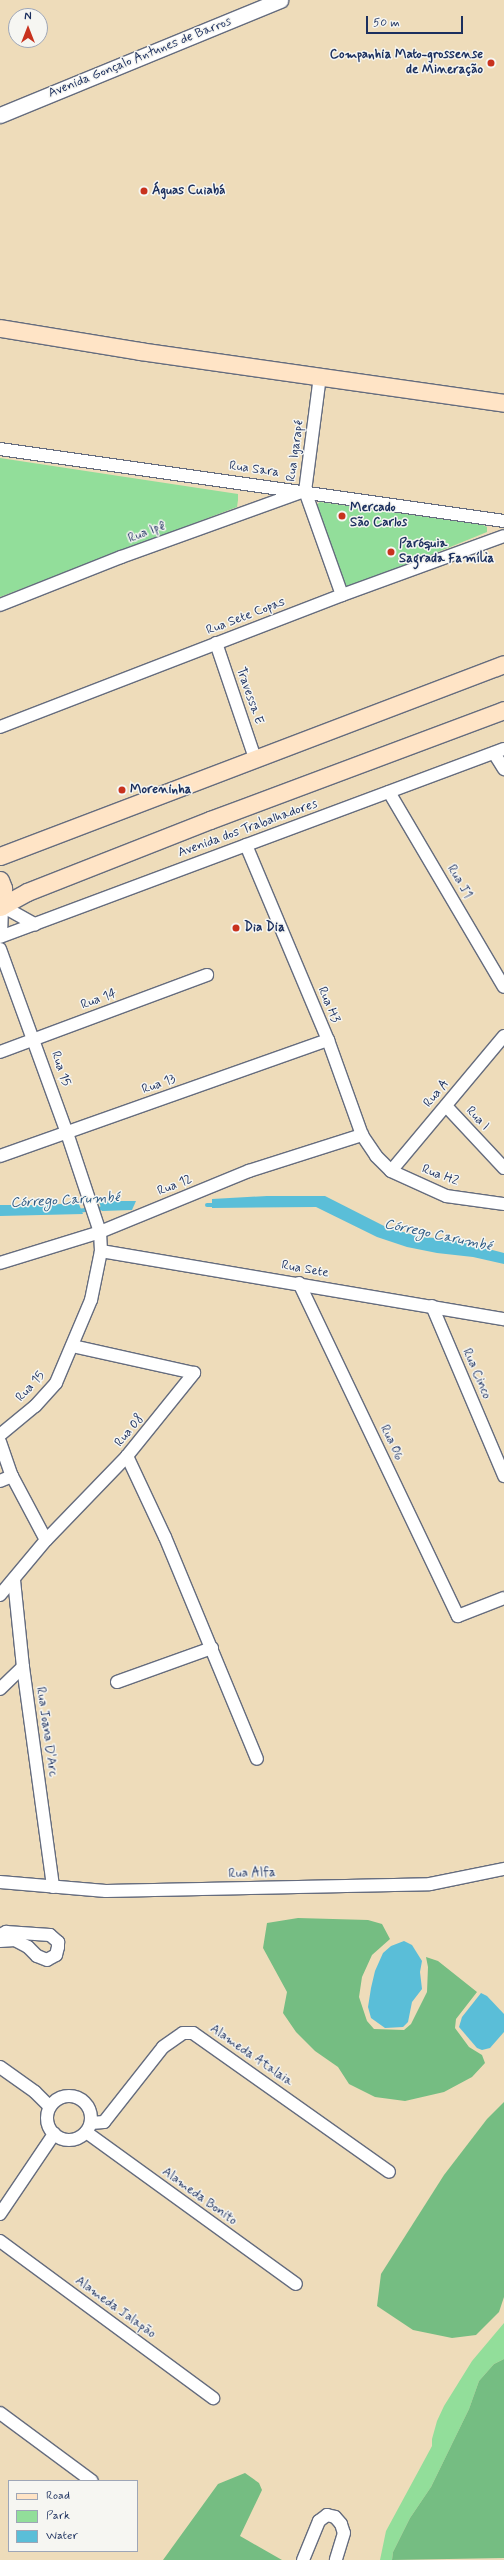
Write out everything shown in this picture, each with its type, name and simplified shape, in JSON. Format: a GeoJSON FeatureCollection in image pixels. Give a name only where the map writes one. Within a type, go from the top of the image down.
{"type":"FeatureCollection","features":[{"type":"Feature","properties":{"kind":"main road"},"geometry":{"type":"LineString","coordinates":[[0,328],[504,403]]}},
{"type":"Feature","properties":{"kind":"main road"},"geometry":{"type":"LineString","coordinates":[[0,856],[504,664]]}},
{"type":"Feature","properties":{"kind":"main road"},"geometry":{"type":"LineString","coordinates":[[1,906],[27,892],[210,820],[504,710]]}},
{"type":"Feature","properties":{"kind":"main road"},"geometry":{"type":"LineString","coordinates":[[0,880],[3,888],[1,906]]}},
{"type":"Feature","properties":{"kind":"street","name":"Avenida Gonçalo Antunes de Barros"},"geometry":{"type":"LineString","coordinates":[[0,116],[280,0]]}},
{"type":"Feature","properties":{"kind":"street","name":"Rua Igarapé"},"geometry":{"type":"LineString","coordinates":[[320,376],[305,491],[342,595]]}},
{"type":"Feature","properties":{"kind":"street","name":"Rua Sara"},"geometry":{"type":"LineString","coordinates":[[0,449],[305,491],[504,521]]}},
{"type":"Feature","properties":{"kind":"street","name":"Rua Ipê"},"geometry":{"type":"LineString","coordinates":[[0,605],[121,557],[305,491]]}},
{"type":"Feature","properties":{"kind":"street","name":"Rua Sete Copas"},"geometry":{"type":"LineString","coordinates":[[0,726],[342,595],[504,536]]}},
{"type":"Feature","properties":{"kind":"street","name":"Travessa E"},"geometry":{"type":"LineString","coordinates":[[216,643],[256,758]]}},
{"type":"Feature","properties":{"kind":"street"},"geometry":{"type":"LineString","coordinates":[[499,751],[504,769]]}},
{"type":"Feature","properties":{"kind":"street","name":"Avenida dos Trabalhadores"},"geometry":{"type":"LineString","coordinates":[[0,936],[499,751]]}},
{"type":"Feature","properties":{"kind":"street","name":"Rua J1"},"geometry":{"type":"LineString","coordinates":[[390,792],[504,987]]}},
{"type":"Feature","properties":{"kind":"street","name":"Rua H3"},"geometry":{"type":"LineString","coordinates":[[246,845],[328,1040],[362,1135],[376,1156],[391,1171]]}},
{"type":"Feature","properties":{"kind":"street"},"geometry":{"type":"LineString","coordinates":[[0,936],[1,906],[34,924]]}},
{"type":"Feature","properties":{"kind":"street","name":"Rua 15"},"geometry":{"type":"LineString","coordinates":[[0,949],[67,1133],[88,1200],[100,1232],[101,1251],[91,1300],[56,1383],[35,1406],[0,1435]]}},
{"type":"Feature","properties":{"kind":"street","name":"Rua 14"},"geometry":{"type":"LineString","coordinates":[[0,1052],[207,975]]}},
{"type":"Feature","properties":{"kind":"street","name":"Rua A"},"geometry":{"type":"LineString","coordinates":[[391,1171],[504,1036]]}},
{"type":"Feature","properties":{"kind":"street","name":"Rua 13"},"geometry":{"type":"LineString","coordinates":[[0,1156],[328,1040]]}},
{"type":"Feature","properties":{"kind":"street","name":"Rua I"},"geometry":{"type":"LineString","coordinates":[[446,1106],[504,1168]]}},
{"type":"Feature","properties":{"kind":"street","name":"Rua 12"},"geometry":{"type":"LineString","coordinates":[[0,1264],[100,1232],[249,1171],[362,1135]]}},
{"type":"Feature","properties":{"kind":"street","name":"Rua H2"},"geometry":{"type":"LineString","coordinates":[[391,1171],[446,1196],[504,1204]]}},
{"type":"Feature","properties":{"kind":"street","name":"Rua Sete"},"geometry":{"type":"LineString","coordinates":[[101,1251],[299,1283],[504,1319]]}},
{"type":"Feature","properties":{"kind":"street","name":"Rua 06"},"geometry":{"type":"LineString","coordinates":[[299,1283],[458,1616],[504,1598]]}},
{"type":"Feature","properties":{"kind":"street","name":"Rua Cinco"},"geometry":{"type":"LineString","coordinates":[[432,1306],[504,1476]]}},
{"type":"Feature","properties":{"kind":"street","name":"Rua 08"},"geometry":{"type":"LineString","coordinates":[[0,1595],[46,1540],[128,1456],[194,1374],[72,1346]]}},
{"type":"Feature","properties":{"kind":"street"},"geometry":{"type":"LineString","coordinates":[[0,1442],[12,1476],[46,1540]]}},
{"type":"Feature","properties":{"kind":"street"},"geometry":{"type":"LineString","coordinates":[[128,1456],[212,1648],[257,1759]]}},
{"type":"Feature","properties":{"kind":"street"},"geometry":{"type":"LineString","coordinates":[[0,1481],[12,1476]]}},
{"type":"Feature","properties":{"kind":"street"},"geometry":{"type":"LineString","coordinates":[[0,1585],[14,1580]]}},
{"type":"Feature","properties":{"kind":"street","name":"Rua Joana D'Arc"},"geometry":{"type":"LineString","coordinates":[[14,1580],[23,1667],[53,1887]]}},
{"type":"Feature","properties":{"kind":"street"},"geometry":{"type":"LineString","coordinates":[[117,1682],[212,1648]]}},
{"type":"Feature","properties":{"kind":"street"},"geometry":{"type":"LineString","coordinates":[[0,1689],[23,1667]]}},
{"type":"Feature","properties":{"kind":"street","name":"Rua Alfa"},"geometry":{"type":"LineString","coordinates":[[0,1882],[106,1891],[430,1884],[504,1869]]}},
{"type":"Feature","properties":{"kind":"street"},"geometry":{"type":"LineString","coordinates":[[0,1934],[6,1932],[50,1935],[58,1942],[58,1947],[56,1954],[47,1960],[37,1956],[28,1947],[15,1940],[0,1942]]}},
{"type":"Feature","properties":{"kind":"street","name":"Alameda Atalaia"},"geometry":{"type":"LineString","coordinates":[[88,2128],[104,2122],[163,2047],[183,2033],[193,2033],[389,2172]]}},
{"type":"Feature","properties":{"kind":"street"},"geometry":{"type":"LineString","coordinates":[[0,2067],[35,2092],[50,2107]]}},
{"type":"Feature","properties":{"kind":"street"},"geometry":{"type":"LineString","coordinates":[[67,2096],[80,2099],[90,2109],[88,2128],[74,2140],[60,2138],[54,2134],[47,2121],[50,2107],[60,2098],[67,2096]]}},
{"type":"Feature","properties":{"kind":"street","name":"Alameda Bonito"},"geometry":{"type":"LineString","coordinates":[[88,2128],[296,2284]]}},
{"type":"Feature","properties":{"kind":"street"},"geometry":{"type":"LineString","coordinates":[[0,2214],[54,2134]]}},
{"type":"Feature","properties":{"kind":"street","name":"Alameda Jalapão"},"geometry":{"type":"LineString","coordinates":[[0,2241],[213,2398]]}},
{"type":"Feature","properties":{"kind":"street"},"geometry":{"type":"LineString","coordinates":[[0,2414],[91,2480]]}},
{"type":"Feature","properties":{"kind":"street"},"geometry":{"type":"LineString","coordinates":[[303,2560],[319,2520],[327,2515],[336,2517],[341,2524],[344,2533],[336,2560]]}},
{"type":"Feature","properties":{"kind":"green space"},"geometry":{"type":"Polygon","coordinates":[[[0,458],[238,494],[237,507],[0,597],[0,458]]]}},
{"type":"Feature","properties":{"kind":"green space"},"geometry":{"type":"Polygon","coordinates":[[[320,502],[483,525],[487,527],[487,532],[347,589],[317,517],[316,505],[320,502]]]}},
{"type":"Feature","properties":{"kind":"green space"},"geometry":{"type":"Polygon","coordinates":[[[298,1918],[368,1920],[382,1924],[390,1939],[372,1955],[362,1977],[359,1997],[367,2021],[374,2029],[404,2030],[411,2024],[427,1992],[428,1967],[426,1957],[438,1961],[477,1992],[456,2019],[455,2028],[469,2047],[482,2055],[485,2063],[472,2077],[444,2092],[405,2101],[375,2097],[349,2084],[338,2067],[315,2051],[296,2032],[283,2013],[287,1992],[263,1948],[267,1923],[298,1918]]]}},
{"type":"Feature","properties":{"kind":"green space"},"geometry":{"type":"Polygon","coordinates":[[[504,2102],[504,2297],[499,2312],[476,2335],[452,2338],[413,2330],[377,2306],[381,2274],[444,2175],[487,2119],[504,2102]]]}},
{"type":"Feature","properties":{"kind":"green space"},"geometry":{"type":"Polygon","coordinates":[[[504,2323],[504,2359],[494,2364],[479,2381],[469,2409],[431,2487],[410,2518],[393,2552],[392,2560],[380,2560],[386,2531],[432,2446],[432,2439],[437,2421],[444,2406],[472,2361],[504,2323]]]}},
{"type":"Feature","properties":{"kind":"green space"},"geometry":{"type":"Polygon","coordinates":[[[504,2359],[504,2558],[392,2560],[393,2552],[410,2518],[431,2487],[469,2409],[479,2381],[494,2364],[504,2359]]]}},
{"type":"Feature","properties":{"kind":"green space"},"geometry":{"type":"Polygon","coordinates":[[[245,2473],[259,2483],[262,2490],[240,2536],[282,2560],[163,2560],[218,2484],[245,2473]]]}},
{"type":"Feature","properties":{"kind":"water"},"geometry":{"type":"Polygon","coordinates":[[[267,1196],[325,1196],[386,1227],[421,1237],[450,1239],[504,1253],[504,1264],[473,1257],[437,1253],[407,1247],[377,1237],[316,1207],[212,1208],[212,1199],[267,1196]]]}},
{"type":"Feature","properties":{"kind":"water"},"geometry":{"type":"Polygon","coordinates":[[[99,1201],[136,1201],[132,1210],[102,1211],[99,1201]]]}},
{"type":"Feature","properties":{"kind":"water"},"geometry":{"type":"Polygon","coordinates":[[[78,1202],[83,1214],[0,1216],[0,1205],[51,1205],[78,1202]]]}},
{"type":"Feature","properties":{"kind":"water"},"geometry":{"type":"Polygon","coordinates":[[[404,1941],[412,1945],[422,1961],[420,1972],[422,1989],[412,2002],[408,2022],[403,2027],[385,2028],[371,2018],[368,2007],[371,1988],[375,1971],[383,1953],[391,1946],[404,1941]]]}},
{"type":"Feature","properties":{"kind":"water"},"geometry":{"type":"Polygon","coordinates":[[[481,1993],[487,1996],[504,2014],[504,2032],[490,2048],[482,2050],[477,2048],[459,2027],[462,2017],[481,1993]]]}},
{"type":"Feature","properties":{"kind":"waterway","name":"Córrego Carumbé"},"geometry":{"type":"LineString","coordinates":[[207,1205],[216,1205]]}},
{"type":"Feature","properties":{"kind":"waterway","name":"Córrego Carumbé"},"geometry":{"type":"LineString","coordinates":[[76,1211],[105,1208]]}},
{"type":"Feature","properties":{"kind":"place","name":"Companhia Mato-grossense de Mineração"},"geometry":{"type":"Point","coordinates":[491,63]}},
{"type":"Feature","properties":{"kind":"place","name":"Águas Cuiabá"},"geometry":{"type":"Point","coordinates":[144,191]}},
{"type":"Feature","properties":{"kind":"place","name":"Mercado São Carlos"},"geometry":{"type":"Point","coordinates":[342,516]}},
{"type":"Feature","properties":{"kind":"place","name":"Paróquia Sagrada Família"},"geometry":{"type":"Point","coordinates":[391,552]}},
{"type":"Feature","properties":{"kind":"place","name":"Moreninha"},"geometry":{"type":"Point","coordinates":[122,790]}},
{"type":"Feature","properties":{"kind":"place","name":"Dia Dia"},"geometry":{"type":"Point","coordinates":[236,928]}}]}
